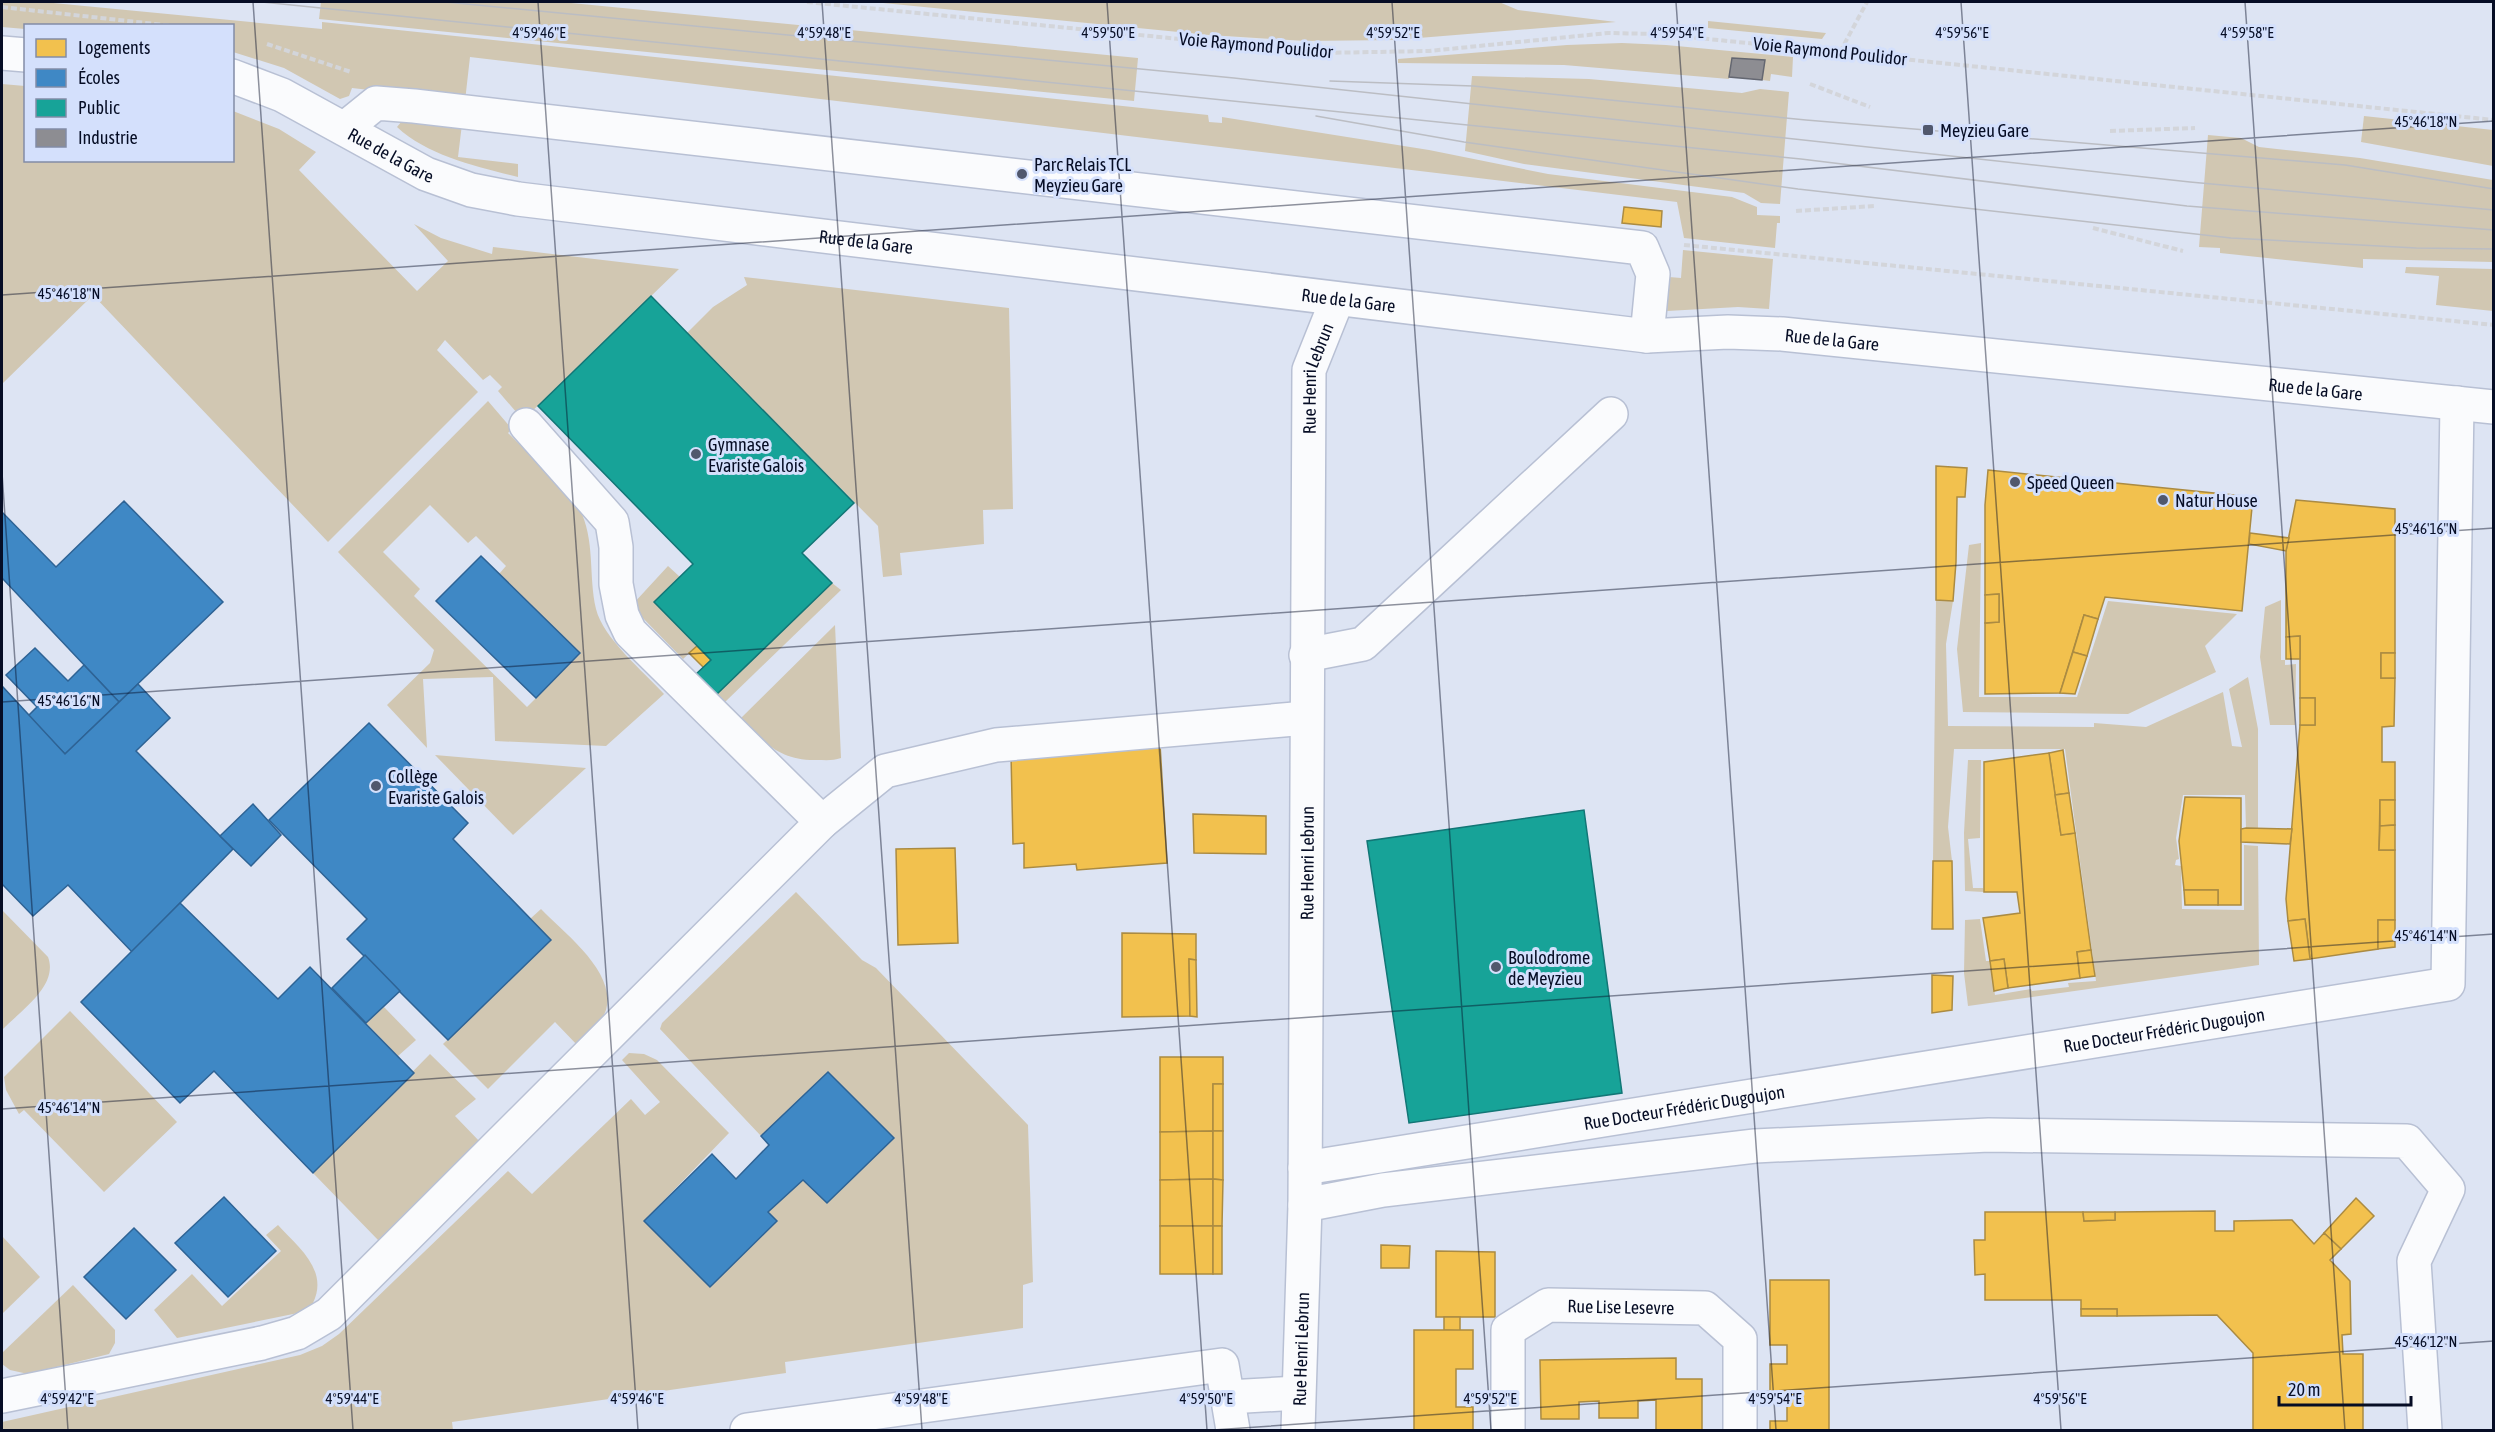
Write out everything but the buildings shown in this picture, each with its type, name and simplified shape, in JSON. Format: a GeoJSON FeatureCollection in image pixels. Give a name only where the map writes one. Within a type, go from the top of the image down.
{"type":"FeatureCollection","features":[{"type":"Feature","properties":{"kind":"street"},"geometry":{"type":"LineString","coordinates":[[2,53],[24,55]]}},
{"type":"Feature","properties":{"kind":"street","name":"Rue de la Gare"},"geometry":{"type":"LineString","coordinates":[[234,77],[282,94],[426,174],[471,190],[518,199],[1647,336],[1728,332],[1782,334],[2493,407]]}},
{"type":"Feature","properties":{"kind":"street"},"geometry":{"type":"LineString","coordinates":[[345,128],[376,103],[414,106],[1641,248],[1653,274],[1647,336]]}},
{"type":"Feature","properties":{"kind":"street","name":"Rue Henri Lebrun"},"geometry":{"type":"LineString","coordinates":[[1298,1431],[1305,1204],[1309,370],[1337,300]]}},
{"type":"Feature","properties":{"kind":"street","name":"Rue Docteur Frédéric Dugoujon"},"geometry":{"type":"LineString","coordinates":[[1305,1168],[2448,984],[2457,403]]}},
{"type":"Feature","properties":{"kind":"street"},"geometry":{"type":"LineString","coordinates":[[1306,655],[1363,644],[1611,414]]}},
{"type":"Feature","properties":{"kind":"street"},"geometry":{"type":"LineString","coordinates":[[526,425],[612,522],[616,547],[616,584],[622,615],[630,632],[822,822]]}},
{"type":"Feature","properties":{"kind":"street"},"geometry":{"type":"LineString","coordinates":[[2,1396],[262,1343],[297,1333],[329,1314],[822,822],[885,771],[996,745],[1306,718]]}},
{"type":"Feature","properties":{"kind":"street"},"geometry":{"type":"LineString","coordinates":[[1305,1204],[1383,1190],[1755,1146],[1989,1136],[2407,1141],[2448,1189],[2414,1261],[2425,1431]]}},
{"type":"Feature","properties":{"kind":"street","name":"Rue Lise Lesevre"},"geometry":{"type":"LineString","coordinates":[[1508,1431],[1508,1330],[1548,1305],[1705,1308],[1740,1339],[1740,1431]]}},
{"type":"Feature","properties":{"kind":"street"},"geometry":{"type":"LineString","coordinates":[[747,1431],[1222,1365],[1233,1431]]}},
{"type":"Feature","properties":{"kind":"street"},"geometry":{"type":"LineString","coordinates":[[1228,1397],[1298,1393]]}},
{"type":"Feature","properties":{"kind":"path","name":"Voie Raymond Poulidor"},"geometry":{"type":"LineString","coordinates":[[807,2],[1322,53],[1430,51],[1608,33],[1660,34],[2493,120]]}},
{"type":"Feature","properties":{"kind":"path"},"geometry":{"type":"LineString","coordinates":[[1840,52],[1867,2]]}},
{"type":"Feature","properties":{"kind":"path"},"geometry":{"type":"LineString","coordinates":[[2,7],[155,24]]}},
{"type":"Feature","properties":{"kind":"path"},"geometry":{"type":"LineString","coordinates":[[260,41],[361,75]]}},
{"type":"Feature","properties":{"kind":"path"},"geometry":{"type":"LineString","coordinates":[[1810,84],[1870,107]]}},
{"type":"Feature","properties":{"kind":"path"},"geometry":{"type":"LineString","coordinates":[[2110,131],[2195,128]]}},
{"type":"Feature","properties":{"kind":"path"},"geometry":{"type":"LineString","coordinates":[[1796,211],[1874,206]]}},
{"type":"Feature","properties":{"kind":"path"},"geometry":{"type":"LineString","coordinates":[[2094,228],[2183,251]]}},
{"type":"Feature","properties":{"kind":"path"},"geometry":{"type":"LineString","coordinates":[[1641,248],[1684,245],[2493,325]]}},
{"type":"Feature","properties":{"kind":"shaded area"},"geometry":{"type":"Polygon","coordinates":[[[2,2],[43,2],[322,29],[322,22],[1208,115],[1209,122],[1222,123],[1222,117],[1429,150],[1548,174],[1732,197],[1757,207],[1757,215],[1780,216],[1780,223],[1777,223],[1775,248],[1684,238],[1677,202],[470,57],[465,101],[352,88],[349,96],[340,99],[284,68],[234,52],[234,24],[24,24],[24,29],[2,27],[2,2]]]}},
{"type":"Feature","properties":{"kind":"shaded area"},"geometry":{"type":"Polygon","coordinates":[[[321,2],[561,2],[1138,58],[1134,101],[319,19],[321,2]]]}},
{"type":"Feature","properties":{"kind":"shaded area"},"geometry":{"type":"Polygon","coordinates":[[[873,2],[1499,2],[1518,10],[1616,22],[1394,40],[1305,41],[1209,35],[873,2]]]}},
{"type":"Feature","properties":{"kind":"shaded area"},"geometry":{"type":"Polygon","coordinates":[[[1708,21],[1826,33],[1822,39],[1708,28],[1708,21]]]}},
{"type":"Feature","properties":{"kind":"shaded area"},"geometry":{"type":"Polygon","coordinates":[[[1622,43],[1793,57],[1792,77],[1771,74],[1770,81],[1762,80],[1764,60],[1732,58],[1729,79],[1564,65],[1398,63],[1398,59],[1567,45],[1622,43]]]}},
{"type":"Feature","properties":{"kind":"shaded area"},"geometry":{"type":"Polygon","coordinates":[[[1472,76],[1589,79],[1742,93],[1760,89],[1789,92],[1780,204],[1761,203],[1744,193],[1524,164],[1465,151],[1472,76]]]}},
{"type":"Feature","properties":{"kind":"shaded area"},"geometry":{"type":"Polygon","coordinates":[[[2,84],[24,86],[24,162],[234,162],[234,111],[279,129],[316,152],[299,170],[417,291],[448,261],[414,224],[441,238],[492,254],[493,247],[679,269],[523,420],[498,391],[502,387],[490,375],[483,380],[445,340],[437,350],[478,392],[328,542],[93,295],[2,384],[2,84]]]}},
{"type":"Feature","properties":{"kind":"shaded area"},"geometry":{"type":"Polygon","coordinates":[[[2364,116],[2493,130],[2493,166],[2361,142],[2364,116]]]}},
{"type":"Feature","properties":{"kind":"shaded area"},"geometry":{"type":"Polygon","coordinates":[[[402,121],[462,124],[458,157],[518,164],[518,177],[454,159],[423,146],[397,127],[402,121]]]}},
{"type":"Feature","properties":{"kind":"shaded area"},"geometry":{"type":"Polygon","coordinates":[[[2208,135],[2241,138],[2259,147],[2360,158],[2493,180],[2493,262],[2363,259],[2363,268],[2220,253],[2220,248],[2199,247],[2208,135]]]}},
{"type":"Feature","properties":{"kind":"shaded area"},"geometry":{"type":"Polygon","coordinates":[[[1683,250],[1773,259],[1769,309],[1738,307],[1667,311],[1669,277],[1681,278],[1683,250]]]}},
{"type":"Feature","properties":{"kind":"shaded area"},"geometry":{"type":"Polygon","coordinates":[[[2406,267],[2493,269],[2493,311],[2436,305],[2439,276],[2405,273],[2406,267]]]}},
{"type":"Feature","properties":{"kind":"shaded area"},"geometry":{"type":"Polygon","coordinates":[[[744,277],[1009,308],[1013,509],[983,510],[984,544],[900,553],[902,575],[883,577],[878,526],[687,333],[713,307],[747,285],[744,277]]]}},
{"type":"Feature","properties":{"kind":"shaded area"},"geometry":{"type":"Polygon","coordinates":[[[488,401],[512,429],[508,433],[555,477],[578,506],[587,531],[594,596],[600,620],[615,643],[664,694],[606,746],[495,741],[493,677],[423,679],[427,748],[387,705],[430,663],[434,650],[338,552],[488,401]],[[430,505],[383,552],[420,589],[414,596],[527,707],[580,654],[499,574],[506,566],[476,536],[468,543],[430,505]]]}},
{"type":"Feature","properties":{"kind":"shaded area"},"geometry":{"type":"Polygon","coordinates":[[[1981,543],[1979,697],[2077,697],[2108,601],[2237,614],[2205,646],[2216,672],[2128,714],[1963,712],[1957,649],[1969,545],[1981,543]]]}},
{"type":"Feature","properties":{"kind":"shaded area"},"geometry":{"type":"Polygon","coordinates":[[[668,566],[680,577],[654,602],[697,646],[683,659],[635,610],[633,604],[668,566]]]}},
{"type":"Feature","properties":{"kind":"shaded area"},"geometry":{"type":"Polygon","coordinates":[[[832,583],[841,590],[724,703],[716,695],[832,583]]]}},
{"type":"Feature","properties":{"kind":"shaded area"},"geometry":{"type":"Polygon","coordinates":[[[1936,600],[1953,601],[1946,644],[1948,726],[2094,727],[2094,723],[2146,727],[2223,692],[2232,746],[2242,747],[2229,689],[2248,677],[2258,729],[2258,829],[2246,828],[2245,795],[2183,795],[2176,838],[2179,859],[2176,860],[2175,865],[2181,866],[2182,909],[2244,910],[2244,845],[2258,846],[2259,965],[1968,1006],[1964,973],[1965,920],[1980,919],[1986,961],[1990,961],[1995,995],[2031,989],[2032,991],[2069,987],[2068,983],[2096,981],[2065,749],[1954,749],[1948,827],[1952,861],[1933,861],[1936,600]]]}},
{"type":"Feature","properties":{"kind":"shaded area"},"geometry":{"type":"Polygon","coordinates":[[[2281,600],[2281,660],[2285,660],[2285,665],[2296,664],[2295,725],[2270,725],[2260,657],[2265,607],[2281,600]]]}},
{"type":"Feature","properties":{"kind":"shaded area"},"geometry":{"type":"Polygon","coordinates":[[[835,625],[841,758],[804,760],[783,754],[766,743],[740,719],[835,625]]]}},
{"type":"Feature","properties":{"kind":"shaded area"},"geometry":{"type":"Polygon","coordinates":[[[435,755],[586,768],[513,835],[435,755]]]}},
{"type":"Feature","properties":{"kind":"shaded area"},"geometry":{"type":"Polygon","coordinates":[[[1968,760],[1981,760],[1980,838],[1968,839],[1973,888],[1983,888],[1984,892],[1965,891],[1964,833],[1968,760]]]}},
{"type":"Feature","properties":{"kind":"shaded area"},"geometry":{"type":"Polygon","coordinates":[[[796,892],[862,960],[876,968],[1028,1125],[1033,1282],[1023,1285],[1023,1328],[785,1362],[786,1373],[452,1422],[453,1430],[2,1430],[2,1422],[300,1355],[322,1346],[339,1334],[508,1171],[532,1194],[631,1099],[645,1115],[660,1102],[622,1060],[629,1053],[644,1054],[657,1060],[729,1133],[644,1221],[710,1287],[777,1221],[768,1212],[803,1180],[828,1073],[761,1136],[660,1029],[662,1023],[796,892]]]}},
{"type":"Feature","properties":{"kind":"shaded area"},"geometry":{"type":"Polygon","coordinates":[[[541,909],[575,941],[596,968],[604,982],[607,996],[606,1010],[598,1025],[579,1047],[555,1022],[488,1089],[443,1044],[550,941],[530,919],[541,909]]]}},
{"type":"Feature","properties":{"kind":"shaded area"},"geometry":{"type":"Polygon","coordinates":[[[2,910],[48,957],[50,968],[43,988],[2,1030],[2,910]]]}},
{"type":"Feature","properties":{"kind":"shaded area"},"geometry":{"type":"Polygon","coordinates":[[[384,1007],[416,1040],[398,1056],[366,1023],[384,1007]]]}},
{"type":"Feature","properties":{"kind":"shaded area"},"geometry":{"type":"Polygon","coordinates":[[[70,1011],[177,1122],[104,1192],[24,1110],[19,1114],[6,1090],[4,1077],[70,1011]]]}},
{"type":"Feature","properties":{"kind":"shaded area"},"geometry":{"type":"Polygon","coordinates":[[[430,1054],[476,1099],[455,1116],[481,1143],[379,1241],[313,1173],[430,1054]]]}},
{"type":"Feature","properties":{"kind":"shaded area"},"geometry":{"type":"Polygon","coordinates":[[[278,1225],[302,1251],[314,1270],[317,1291],[313,1303],[298,1313],[177,1338],[154,1310],[192,1274],[222,1306],[281,1251],[266,1235],[278,1225]]]}},
{"type":"Feature","properties":{"kind":"shaded area"},"geometry":{"type":"Polygon","coordinates":[[[2,1236],[40,1277],[2,1314],[2,1236]]]}},
{"type":"Feature","properties":{"kind":"shaded area"},"geometry":{"type":"Polygon","coordinates":[[[73,1285],[115,1330],[115,1343],[109,1354],[28,1374],[10,1370],[2,1364],[2,1353],[73,1285]]]}},
{"type":"Feature","properties":{"kind":"tram line"},"geometry":{"type":"LineString","coordinates":[[262,2],[1801,159],[2187,206],[2494,230]]}},
{"type":"Feature","properties":{"kind":"tram line"},"geometry":{"type":"LineString","coordinates":[[446,2],[1234,78],[2190,182],[2494,210]]}},
{"type":"Feature","properties":{"kind":"tram line"},"geometry":{"type":"LineString","coordinates":[[1330,81],[1473,86],[1806,120],[2345,165],[2494,189]]}},
{"type":"Feature","properties":{"kind":"tram line"},"geometry":{"type":"LineString","coordinates":[[1316,116],[1464,142],[1798,189],[2231,238],[2416,248],[2494,249]]}},
{"type":"Feature","properties":{"kind":"place","name":"Meyzieu Gare"},"geometry":{"type":"Point","coordinates":[1928,130]}},
{"type":"Feature","properties":{"kind":"place","name":"Parc Relais TCL Meyzieu Gare"},"geometry":{"type":"Point","coordinates":[1022,174]}},
{"type":"Feature","properties":{"kind":"place","name":"Gymnase Evariste Galois"},"geometry":{"type":"Point","coordinates":[696,454]}},
{"type":"Feature","properties":{"kind":"place","name":"Speed Queen"},"geometry":{"type":"Point","coordinates":[2015,482]}},
{"type":"Feature","properties":{"kind":"place","name":"Natur House"},"geometry":{"type":"Point","coordinates":[2163,500]}},
{"type":"Feature","properties":{"kind":"place","name":"Collège Evariste Galois"},"geometry":{"type":"Point","coordinates":[376,786]}},
{"type":"Feature","properties":{"kind":"place","name":"Boulodrome de Meyzieu"},"geometry":{"type":"Point","coordinates":[1496,967]}}]}
